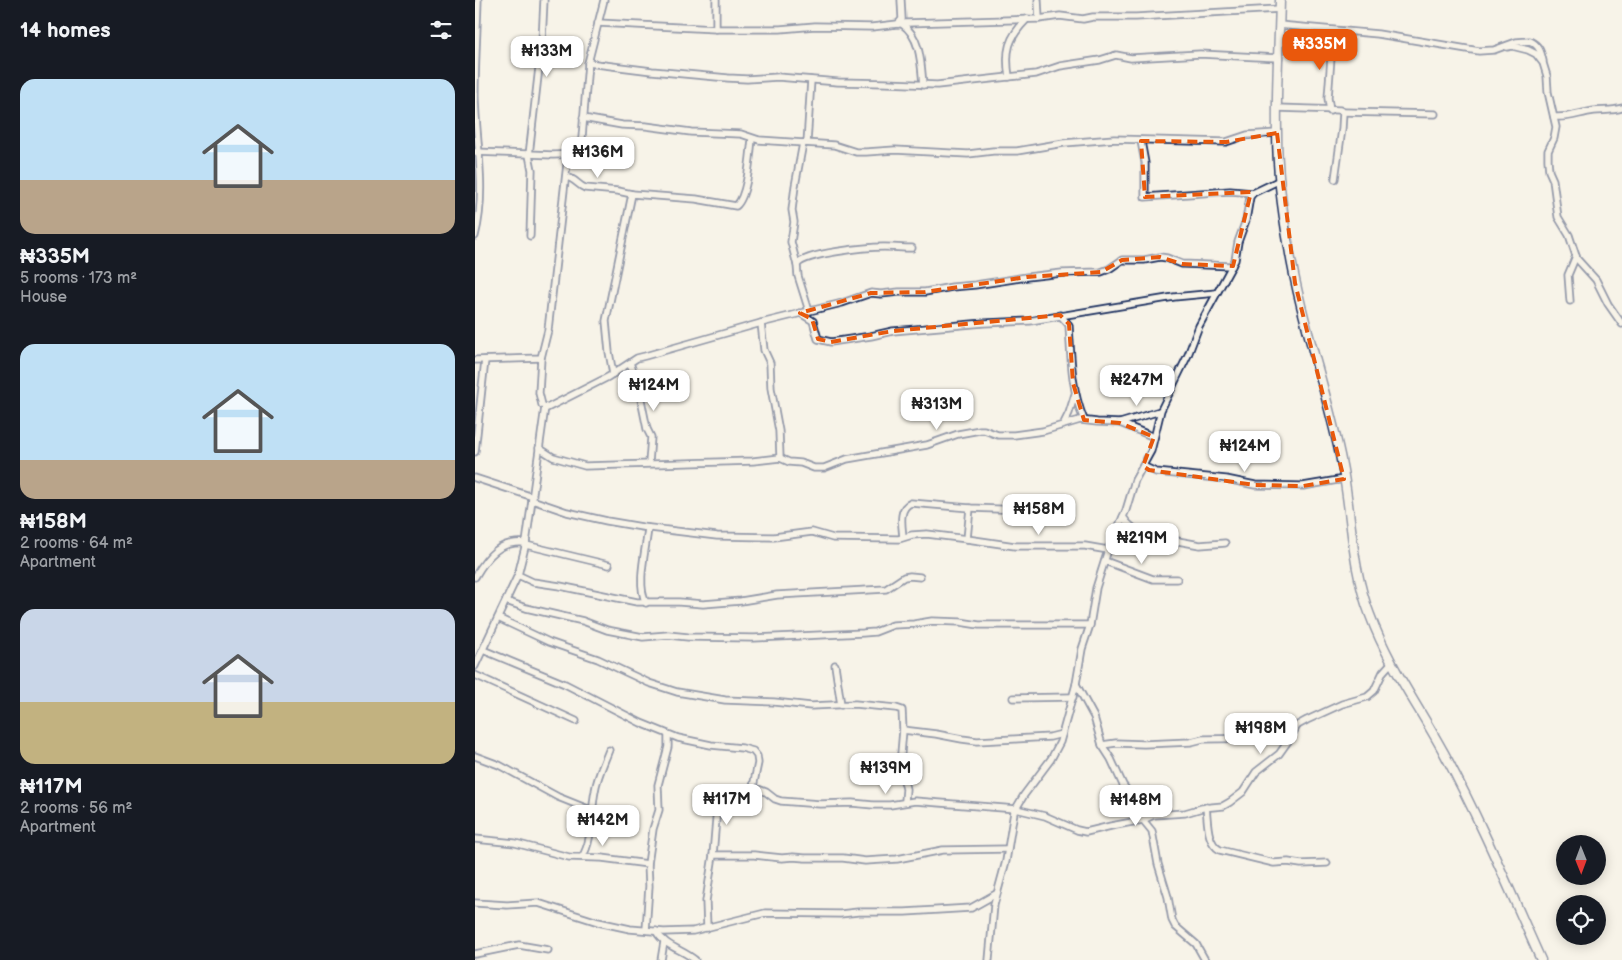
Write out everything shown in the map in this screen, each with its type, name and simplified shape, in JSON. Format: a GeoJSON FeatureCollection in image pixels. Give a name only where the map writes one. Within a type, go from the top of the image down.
{"type":"FeatureCollection","features":[{"type":"Feature","properties":{"kind":"street"},"geometry":{"type":"LineString","coordinates":[[475,236],[479,211],[475,96],[478,0]]}},
{"type":"Feature","properties":{"kind":"street"},"geometry":{"type":"LineString","coordinates":[[530,236],[532,170],[529,155],[542,41],[544,0]]}},
{"type":"Feature","properties":{"kind":"street"},"geometry":{"type":"LineString","coordinates":[[477,153],[578,155],[580,152],[588,63],[604,0]]}},
{"type":"Feature","properties":{"kind":"street"},"geometry":{"type":"LineString","coordinates":[[716,0],[717,30]]}},
{"type":"Feature","properties":{"kind":"street"},"geometry":{"type":"LineString","coordinates":[[901,0],[902,23],[908,28],[919,52],[923,85]]}},
{"type":"Feature","properties":{"kind":"street"},"geometry":{"type":"LineString","coordinates":[[1038,0],[1039,19]]}},
{"type":"Feature","properties":{"kind":"street"},"geometry":{"type":"LineString","coordinates":[[1280,0],[1277,108],[1279,180],[1295,283],[1336,436],[1357,570],[1369,613],[1392,662],[1406,690],[1444,753],[1467,798],[1541,960]]}},
{"type":"Feature","properties":{"kind":"street"},"geometry":{"type":"LineString","coordinates":[[598,23],[717,30],[1027,20],[1060,16],[1083,19],[1280,9]]}},
{"type":"Feature","properties":{"kind":"street"},"geometry":{"type":"LineString","coordinates":[[1009,77],[1007,59],[1009,44],[1014,34],[1027,20]]}},
{"type":"Feature","properties":{"kind":"street"},"geometry":{"type":"LineString","coordinates":[[1279,24],[1333,31],[1378,34],[1487,52],[1512,46],[1536,54],[1543,63],[1547,76],[1548,92],[1555,120],[1555,132],[1547,155],[1549,171],[1553,180],[1558,217],[1569,235],[1578,262],[1596,280],[1608,304],[1622,324]]}},
{"type":"Feature","properties":{"kind":"street"},"geometry":{"type":"LineString","coordinates":[[1330,111],[1328,98],[1333,31]]}},
{"type":"Feature","properties":{"kind":"street"},"geometry":{"type":"LineString","coordinates":[[588,63],[728,78],[778,77],[952,85],[1037,74],[1060,66],[1109,58],[1115,55],[1131,58],[1200,54],[1279,58]]}},
{"type":"Feature","properties":{"kind":"street"},"geometry":{"type":"LineString","coordinates":[[809,311],[798,276],[799,262],[795,257],[791,242],[794,222],[793,198],[805,143],[811,80]]}},
{"type":"Feature","properties":{"kind":"street"},"geometry":{"type":"LineString","coordinates":[[1277,108],[1435,114]]}},
{"type":"Feature","properties":{"kind":"street"},"geometry":{"type":"LineString","coordinates":[[1555,120],[1595,111],[1622,108]]}},
{"type":"Feature","properties":{"kind":"street"},"geometry":{"type":"LineString","coordinates":[[1335,180],[1343,129],[1343,112]]}},
{"type":"Feature","properties":{"kind":"street"},"geometry":{"type":"LineString","coordinates":[[583,118],[622,125],[691,132],[741,134],[752,139],[840,146],[857,152],[895,150],[968,154],[1017,151],[1064,143],[1114,139],[1226,142],[1247,135],[1277,133]]}},
{"type":"Feature","properties":{"kind":"street"},"geometry":{"type":"LineString","coordinates":[[566,177],[575,180],[585,188],[696,199],[735,206],[739,203],[747,182],[752,139]]}},
{"type":"Feature","properties":{"kind":"street"},"geometry":{"type":"LineString","coordinates":[[1141,141],[1145,163],[1145,197],[1230,191],[1253,193]]}},
{"type":"Feature","properties":{"kind":"street"},"geometry":{"type":"LineString","coordinates":[[475,666],[518,575],[526,544],[545,407],[542,404],[539,393],[541,358],[548,330],[568,155]]}},
{"type":"Feature","properties":{"kind":"street"},"geometry":{"type":"LineString","coordinates":[[989,960],[996,894],[1008,849],[1011,822],[1024,795],[1051,760],[1062,734],[1073,697],[1082,649],[1090,625],[1096,588],[1108,550],[1120,525],[1135,480],[1151,451],[1160,411],[1188,355],[1199,326],[1237,255],[1238,242],[1246,220],[1250,197],[1253,193],[1279,180]]}},
{"type":"Feature","properties":{"kind":"street"},"geometry":{"type":"LineString","coordinates":[[613,374],[606,321],[632,194]]}},
{"type":"Feature","properties":{"kind":"street"},"geometry":{"type":"LineString","coordinates":[[799,262],[828,253],[854,249],[912,248]]}},
{"type":"Feature","properties":{"kind":"street"},"geometry":{"type":"LineString","coordinates":[[1570,301],[1568,275],[1576,256]]}},
{"type":"Feature","properties":{"kind":"street"},"geometry":{"type":"LineString","coordinates":[[545,407],[550,407],[645,356],[761,323],[842,303],[871,293],[925,292],[1027,276],[1101,272],[1122,260],[1144,260],[1160,257],[1183,264],[1232,266]]}},
{"type":"Feature","properties":{"kind":"street"},"geometry":{"type":"LineString","coordinates":[[800,313],[813,321],[816,337],[826,342],[871,336],[893,330],[1030,321],[1174,297],[1216,293]]}},
{"type":"Feature","properties":{"kind":"street"},"geometry":{"type":"LineString","coordinates":[[1060,316],[1069,325],[1071,368],[1075,393],[1084,420]]}},
{"type":"Feature","properties":{"kind":"street"},"geometry":{"type":"LineString","coordinates":[[761,323],[764,350],[770,363],[771,388],[779,431],[780,458]]}},
{"type":"Feature","properties":{"kind":"street"},"geometry":{"type":"LineString","coordinates":[[475,360],[541,358]]}},
{"type":"Feature","properties":{"kind":"street"},"geometry":{"type":"LineString","coordinates":[[475,452],[485,360]]}},
{"type":"Feature","properties":{"kind":"street"},"geometry":{"type":"LineString","coordinates":[[629,363],[638,385],[647,430],[651,437],[649,463]]}},
{"type":"Feature","properties":{"kind":"street"},"geometry":{"type":"LineString","coordinates":[[1063,425],[1075,393]]}},
{"type":"Feature","properties":{"kind":"street"},"geometry":{"type":"LineString","coordinates":[[539,448],[553,457],[585,466],[753,461],[780,458],[814,468],[823,468],[847,459],[927,445],[959,434],[980,430],[998,435],[1014,435],[1043,431],[1084,420],[1120,423],[1160,411]]}},
{"type":"Feature","properties":{"kind":"street"},"geometry":{"type":"LineString","coordinates":[[1120,423],[1154,437]]}},
{"type":"Feature","properties":{"kind":"street"},"geometry":{"type":"LineString","coordinates":[[537,462],[553,457]]}},
{"type":"Feature","properties":{"kind":"street"},"geometry":{"type":"LineString","coordinates":[[1143,466],[1156,472],[1226,478],[1255,485],[1303,486],[1344,479]]}},
{"type":"Feature","properties":{"kind":"street"},"geometry":{"type":"LineString","coordinates":[[475,478],[567,512],[648,528],[733,537],[774,537],[812,532],[833,538],[899,539],[912,535],[927,534],[1015,546],[1085,546],[1108,550]]}},
{"type":"Feature","properties":{"kind":"street"},"geometry":{"type":"LineString","coordinates":[[903,537],[902,513],[908,504],[922,503],[971,508],[1024,510]]}},
{"type":"Feature","properties":{"kind":"street"},"geometry":{"type":"LineString","coordinates":[[967,539],[971,508]]}},
{"type":"Feature","properties":{"kind":"street"},"geometry":{"type":"LineString","coordinates":[[1123,517],[1127,524],[1143,534],[1200,545],[1225,543]]}},
{"type":"Feature","properties":{"kind":"street"},"geometry":{"type":"LineString","coordinates":[[1120,525],[1127,524]]}},
{"type":"Feature","properties":{"kind":"street"},"geometry":{"type":"LineString","coordinates":[[646,603],[642,595],[642,569],[648,528]]}},
{"type":"Feature","properties":{"kind":"street"},"geometry":{"type":"LineString","coordinates":[[475,577],[491,554],[502,546],[517,542],[609,565]]}},
{"type":"Feature","properties":{"kind":"street"},"geometry":{"type":"LineString","coordinates":[[1105,561],[1153,579],[1177,579]]}},
{"type":"Feature","properties":{"kind":"street"},"geometry":{"type":"LineString","coordinates":[[518,575],[533,582],[637,602],[721,604],[777,595],[886,589],[904,578],[910,576],[920,577]]}},
{"type":"Feature","properties":{"kind":"street"},"geometry":{"type":"LineString","coordinates":[[637,602],[642,595]]}},
{"type":"Feature","properties":{"kind":"street"},"geometry":{"type":"LineString","coordinates":[[506,601],[525,608],[583,621],[607,630],[643,637],[668,635],[736,638],[863,633],[875,632],[893,625],[908,625],[932,621],[979,625],[1090,625]]}},
{"type":"Feature","properties":{"kind":"street"},"geometry":{"type":"LineString","coordinates":[[498,618],[549,642],[598,659],[649,683],[677,692],[725,700],[811,706],[870,705],[902,710],[903,730],[900,765],[906,789],[905,801]]}},
{"type":"Feature","properties":{"kind":"street"},"geometry":{"type":"LineString","coordinates":[[483,650],[565,684],[600,703],[678,738],[753,751],[757,756],[758,763],[753,786],[778,801],[820,804],[852,803],[873,806],[915,801],[1016,809],[1045,816],[1085,832],[1143,820],[1155,815],[1185,813],[1206,807],[1223,806],[1240,796],[1256,772],[1279,754],[1297,726]]}},
{"type":"Feature","properties":{"kind":"street"},"geometry":{"type":"LineString","coordinates":[[1102,745],[1203,739],[1268,740],[1280,736],[1342,704],[1367,697],[1374,691],[1383,672],[1392,662]]}},
{"type":"Feature","properties":{"kind":"street"},"geometry":{"type":"LineString","coordinates":[[835,665],[841,705]]}},
{"type":"Feature","properties":{"kind":"street"},"geometry":{"type":"LineString","coordinates":[[475,675],[576,721]]}},
{"type":"Feature","properties":{"kind":"street"},"geometry":{"type":"LineString","coordinates":[[1076,684],[1094,717],[1102,745],[1123,785],[1135,801],[1143,820],[1152,831],[1158,864],[1168,897],[1171,920],[1195,944],[1205,960]]}},
{"type":"Feature","properties":{"kind":"street"},"geometry":{"type":"LineString","coordinates":[[1013,698],[1073,697]]}},
{"type":"Feature","properties":{"kind":"street"},"geometry":{"type":"LineString","coordinates":[[903,730],[977,741],[1050,737],[1062,734]]}},
{"type":"Feature","properties":{"kind":"street"},"geometry":{"type":"LineString","coordinates":[[646,930],[649,886],[648,864],[653,830],[659,810],[658,785],[669,747],[668,734]]}},
{"type":"Feature","properties":{"kind":"street"},"geometry":{"type":"LineString","coordinates":[[584,854],[593,821],[595,790],[609,750]]}},
{"type":"Feature","properties":{"kind":"street"},"geometry":{"type":"LineString","coordinates":[[475,756],[499,765],[559,797],[593,811]]}},
{"type":"Feature","properties":{"kind":"street"},"geometry":{"type":"LineString","coordinates":[[707,928],[706,901],[713,855],[718,795]]}},
{"type":"Feature","properties":{"kind":"street"},"geometry":{"type":"LineString","coordinates":[[1206,807],[1209,835],[1220,850],[1274,863],[1327,863]]}},
{"type":"Feature","properties":{"kind":"street"},"geometry":{"type":"LineString","coordinates":[[475,839],[515,843],[569,857],[584,854],[591,857],[648,864]]}},
{"type":"Feature","properties":{"kind":"street"},"geometry":{"type":"LineString","coordinates":[[713,855],[843,858],[865,861],[897,859],[943,850],[1008,849]]}},
{"type":"Feature","properties":{"kind":"street"},"geometry":{"type":"LineString","coordinates":[[475,903],[507,905],[538,903],[598,922],[630,929],[683,932],[707,928],[765,913],[840,914],[964,909],[977,906],[996,894]]}},
{"type":"Feature","properties":{"kind":"street"},"geometry":{"type":"LineString","coordinates":[[656,931],[664,942],[695,960]]}},
{"type":"Feature","properties":{"kind":"street"},"geometry":{"type":"LineString","coordinates":[[661,960],[664,942]]}},
{"type":"Feature","properties":{"kind":"street"},"geometry":{"type":"LineString","coordinates":[[475,954],[519,946],[548,950]]}},
{"type":"Feature","properties":{"kind":"highlighted area"},"geometry":{"type":"Polygon","coordinates":[[[1277,133],[1295,283],[1344,479],[1303,486],[1255,485],[1149,470],[1143,466],[1154,437],[1120,423],[1084,420],[1073,383],[1069,324],[1060,315],[893,331],[831,342],[818,339],[812,319],[800,313],[871,293],[925,292],[1027,277],[1101,272],[1122,260],[1160,257],[1182,264],[1233,266],[1251,192],[1145,197],[1141,141],[1226,142],[1277,133]]]}}]}
